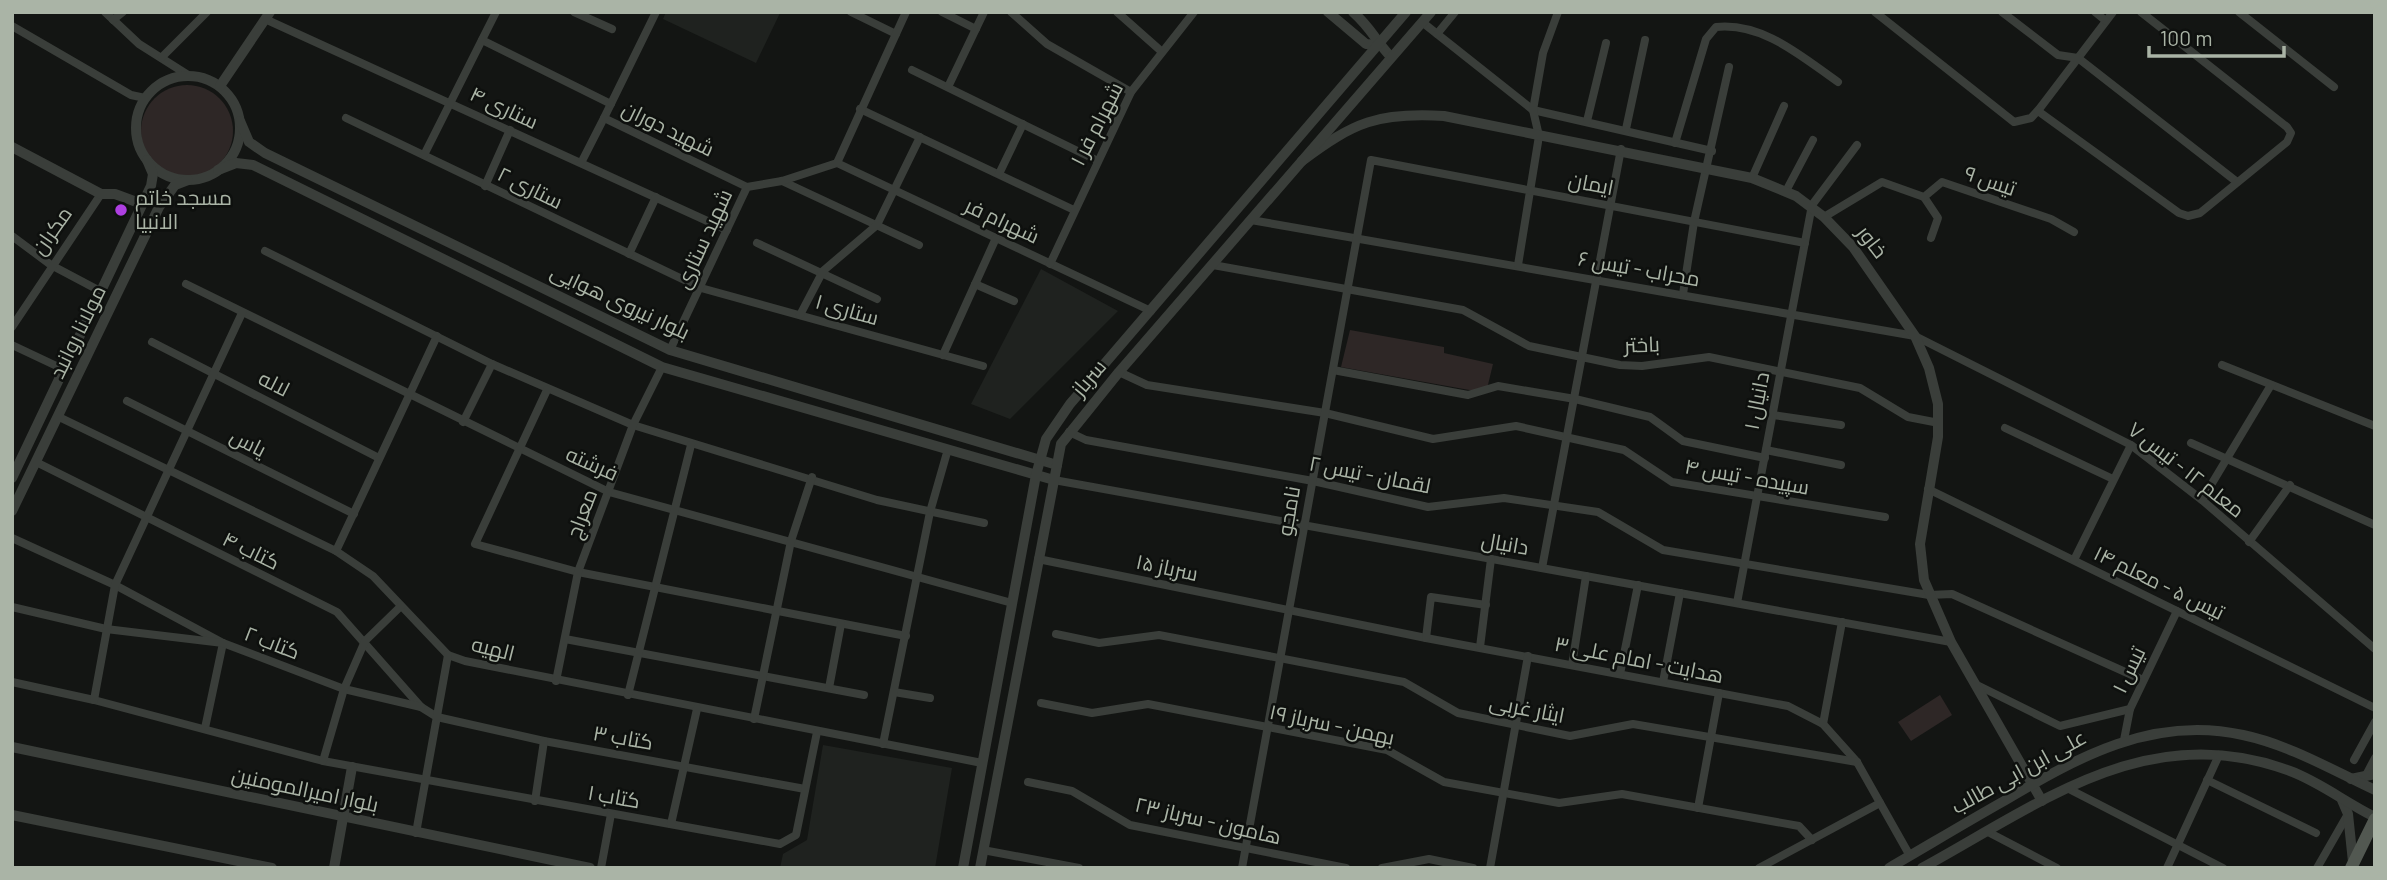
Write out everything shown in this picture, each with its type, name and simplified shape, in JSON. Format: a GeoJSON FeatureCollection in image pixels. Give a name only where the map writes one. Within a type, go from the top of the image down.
{"type":"FeatureCollection","features":[{"type":"Feature","properties":{"kind":"main road"},"geometry":{"type":"LineString","coordinates":[[2352,865],[2375,818]]}},
{"type":"Feature","properties":{"kind":"street"},"geometry":{"type":"LineString","coordinates":[[105,12],[139,44],[188,75]]}},
{"type":"Feature","properties":{"kind":"street"},"geometry":{"type":"LineString","coordinates":[[113,20],[123,12]]}},
{"type":"Feature","properties":{"kind":"street"},"geometry":{"type":"LineString","coordinates":[[162,57],[207,12]]}},
{"type":"Feature","properties":{"kind":"street"},"geometry":{"type":"LineString","coordinates":[[424,155],[496,12]]}},
{"type":"Feature","properties":{"kind":"street"},"geometry":{"type":"LineString","coordinates":[[574,12],[612,29]]}},
{"type":"Feature","properties":{"kind":"street","name":"شهید دوران"},"geometry":{"type":"LineString","coordinates":[[656,12],[604,118],[747,187]]}},
{"type":"Feature","properties":{"kind":"street"},"geometry":{"type":"LineString","coordinates":[[851,12],[895,34]]}},
{"type":"Feature","properties":{"kind":"street"},"geometry":{"type":"LineString","coordinates":[[837,163],[906,12]]}},
{"type":"Feature","properties":{"kind":"street"},"geometry":{"type":"LineString","coordinates":[[942,12],[976,29]]}},
{"type":"Feature","properties":{"kind":"street"},"geometry":{"type":"LineString","coordinates":[[948,88],[985,12]]}},
{"type":"Feature","properties":{"kind":"street"},"geometry":{"type":"LineString","coordinates":[[1011,12],[1048,44],[1131,92]]}},
{"type":"Feature","properties":{"kind":"street"},"geometry":{"type":"LineString","coordinates":[[1117,12],[1161,51]]}},
{"type":"Feature","properties":{"kind":"street","name":"شهرام فر ۱"},"geometry":{"type":"LineString","coordinates":[[1050,264],[1096,160],[1131,92],[1194,12]]}},
{"type":"Feature","properties":{"kind":"street"},"geometry":{"type":"LineString","coordinates":[[1328,12],[1366,44],[1379,44]]}},
{"type":"Feature","properties":{"kind":"street"},"geometry":{"type":"LineString","coordinates":[[1353,12],[1373,30],[1379,44],[1391,57]]}},
{"type":"Feature","properties":{"kind":"street","name":"سرباز"},"geometry":{"type":"LineString","coordinates":[[1036,475],[1038,461],[1057,421],[1406,12]]}},
{"type":"Feature","properties":{"kind":"street","name":"سرباز"},"geometry":{"type":"LineString","coordinates":[[980,868],[1061,444],[1119,372],[1351,101],[1431,12]]}},
{"type":"Feature","properties":{"kind":"street"},"geometry":{"type":"LineString","coordinates":[[1437,34],[1455,12]]}},
{"type":"Feature","properties":{"kind":"street"},"geometry":{"type":"LineString","coordinates":[[1518,265],[1539,136],[1533,110],[1543,53],[1558,12]]}},
{"type":"Feature","properties":{"kind":"street"},"geometry":{"type":"LineString","coordinates":[[1875,12],[2014,122],[2031,118],[2038,111],[2113,12]]}},
{"type":"Feature","properties":{"kind":"street"},"geometry":{"type":"LineString","coordinates":[[2002,12],[2058,55],[2078,58],[2237,182]]}},
{"type":"Feature","properties":{"kind":"street"},"geometry":{"type":"LineString","coordinates":[[2095,12],[2106,21]]}},
{"type":"Feature","properties":{"kind":"street"},"geometry":{"type":"LineString","coordinates":[[2038,111],[2179,213],[2188,216],[2200,213],[2287,142],[2291,133],[2141,12]]}},
{"type":"Feature","properties":{"kind":"street"},"geometry":{"type":"LineString","coordinates":[[2239,12],[2334,87]]}},
{"type":"Feature","properties":{"kind":"street"},"geometry":{"type":"LineString","coordinates":[[220,86],[267,16]]}},
{"type":"Feature","properties":{"kind":"street","name":"ستاری ۴"},"geometry":{"type":"LineString","coordinates":[[267,16],[727,230]]}},
{"type":"Feature","properties":{"kind":"street"},"geometry":{"type":"LineString","coordinates":[[1422,22],[1533,110],[1626,129],[1712,152]]}},
{"type":"Feature","properties":{"kind":"street"},"geometry":{"type":"LineString","coordinates":[[12,26],[131,95],[145,97]]}},
{"type":"Feature","properties":{"kind":"street"},"geometry":{"type":"LineString","coordinates":[[1675,143],[1706,39],[1713,28],[1740,28],[1768,36],[1839,82]]}},
{"type":"Feature","properties":{"kind":"street"},"geometry":{"type":"LineString","coordinates":[[482,40],[611,104]]}},
{"type":"Feature","properties":{"kind":"street"},"geometry":{"type":"LineString","coordinates":[[1626,129],[1645,40]]}},
{"type":"Feature","properties":{"kind":"street"},"geometry":{"type":"LineString","coordinates":[[1587,121],[1606,43]]}},
{"type":"Feature","properties":{"kind":"street"},"geometry":{"type":"LineString","coordinates":[[1683,294],[1693,222],[1708,170],[1729,67]]}},
{"type":"Feature","properties":{"kind":"street"},"geometry":{"type":"LineString","coordinates":[[912,70],[1096,160]]}},
{"type":"Feature","properties":{"kind":"street"},"geometry":{"type":"LineString","coordinates":[[188,75],[205,78],[220,86],[236,108],[246,137],[256,147],[248,147],[242,152],[245,162],[188,180],[166,174],[147,160],[139,145],[136,129],[138,113],[145,97],[172,78],[188,75]]}},
{"type":"Feature","properties":{"kind":"street"},"geometry":{"type":"LineString","coordinates":[[1351,101],[1348,116],[1355,121],[1367,122]]}},
{"type":"Feature","properties":{"kind":"street"},"geometry":{"type":"LineString","coordinates":[[1752,178],[1784,106]]}},
{"type":"Feature","properties":{"kind":"street"},"geometry":{"type":"LineString","coordinates":[[860,109],[1074,210]]}},
{"type":"Feature","properties":{"kind":"street","name":"خاور"},"geometry":{"type":"LineString","coordinates":[[1302,161],[1347,130],[1367,122],[1395,114],[1444,116],[1539,136],[1621,149],[1752,178],[1812,205],[1853,247],[1914,336],[1935,385],[1939,423],[1920,544],[1929,595],[1951,642],[2042,801]]}},
{"type":"Feature","properties":{"kind":"street","name":"ستاری ۲"},"geometry":{"type":"LineString","coordinates":[[346,118],[701,288]]}},
{"type":"Feature","properties":{"kind":"street"},"geometry":{"type":"LineString","coordinates":[[581,163],[604,118]]}},
{"type":"Feature","properties":{"kind":"street"},"geometry":{"type":"LineString","coordinates":[[218,170],[236,148],[240,121]]}},
{"type":"Feature","properties":{"kind":"street"},"geometry":{"type":"LineString","coordinates":[[999,174],[1023,124]]}},
{"type":"Feature","properties":{"kind":"street"},"geometry":{"type":"LineString","coordinates":[[485,186],[510,130]]}},
{"type":"Feature","properties":{"kind":"street"},"geometry":{"type":"LineString","coordinates":[[800,315],[823,271],[877,225],[920,137]]}},
{"type":"Feature","properties":{"kind":"street"},"geometry":{"type":"LineString","coordinates":[[1786,191],[1813,140]]}},
{"type":"Feature","properties":{"kind":"street"},"geometry":{"type":"LineString","coordinates":[[1812,205],[1857,145]]}},
{"type":"Feature","properties":{"kind":"street","name":"مکران"},"geometry":{"type":"LineString","coordinates":[[12,147],[101,194],[115,194],[142,204]]}},
{"type":"Feature","properties":{"kind":"street","name":"بلوار نیروی هوایی"},"geometry":{"type":"LineString","coordinates":[[256,147],[670,350],[1056,465]]}},
{"type":"Feature","properties":{"kind":"street"},"geometry":{"type":"LineString","coordinates":[[1542,568],[1584,357],[1621,149]]}},
{"type":"Feature","properties":{"kind":"street","name":"مولانا روانبد"},"geometry":{"type":"LineString","coordinates":[[14,475],[142,204],[152,174],[147,160]]}},
{"type":"Feature","properties":{"kind":"street","name":"ایمان"},"geometry":{"type":"LineString","coordinates":[[1371,160],[1805,243]]}},
{"type":"Feature","properties":{"kind":"street","name":"نامجو"},"geometry":{"type":"LineString","coordinates":[[1242,868],[1371,160]]}},
{"type":"Feature","properties":{"kind":"street","name":"بلوار نیروی هوایی"},"geometry":{"type":"LineString","coordinates":[[245,162],[662,367],[1054,480]]}},
{"type":"Feature","properties":{"kind":"street","name":"شهرام فر"},"geometry":{"type":"LineString","coordinates":[[837,163],[1151,311]]}},
{"type":"Feature","properties":{"kind":"street","name":"شهید ستاری"},"geometry":{"type":"LineString","coordinates":[[670,350],[747,187],[782,181],[837,163]]}},
{"type":"Feature","properties":{"kind":"street","name":"مولانا روانبد"},"geometry":{"type":"LineString","coordinates":[[12,511],[159,207],[175,185],[188,180]]}},
{"type":"Feature","properties":{"kind":"street"},"geometry":{"type":"LineString","coordinates":[[782,181],[919,245]]}},
{"type":"Feature","properties":{"kind":"street"},"geometry":{"type":"LineString","coordinates":[[1824,217],[1882,182],[1924,197],[1938,218],[1931,238]]}},
{"type":"Feature","properties":{"kind":"street","name":"تیس ۹"},"geometry":{"type":"LineString","coordinates":[[1924,197],[1942,182],[2051,219],[2074,232]]}},
{"type":"Feature","properties":{"kind":"street","name":"مکران"},"geometry":{"type":"LineString","coordinates":[[12,327],[101,194]]}},
{"type":"Feature","properties":{"kind":"street"},"geometry":{"type":"LineString","coordinates":[[629,254],[656,197]]}},
{"type":"Feature","properties":{"kind":"street","name":"دانیال ۱"},"geometry":{"type":"LineString","coordinates":[[1737,603],[1812,205]]}},
{"type":"Feature","properties":{"kind":"street","name":"محراب - تیس ۶"},"geometry":{"type":"LineString","coordinates":[[1251,220],[1357,236],[1914,336]]}},
{"type":"Feature","properties":{"kind":"street"},"geometry":{"type":"LineString","coordinates":[[12,236],[51,265],[102,292]]}},
{"type":"Feature","properties":{"kind":"street"},"geometry":{"type":"LineString","coordinates":[[943,355],[996,238]]}},
{"type":"Feature","properties":{"kind":"street"},"geometry":{"type":"LineString","coordinates":[[758,243],[823,271],[877,299]]}},
{"type":"Feature","properties":{"kind":"street"},"geometry":{"type":"LineString","coordinates":[[265,251],[492,364],[633,425],[691,445],[812,477],[877,500],[984,523]]}},
{"type":"Feature","properties":{"kind":"street","name":"باختر"},"geometry":{"type":"LineString","coordinates":[[1213,265],[1462,310],[1529,346],[1584,357],[1642,366],[1709,358],[1860,388],[1908,417],[1939,423]]}},
{"type":"Feature","properties":{"kind":"street","name":"فرشته"},"geometry":{"type":"LineString","coordinates":[[186,284],[518,450],[609,492],[1012,603]]}},
{"type":"Feature","properties":{"kind":"street"},"geometry":{"type":"LineString","coordinates":[[975,284],[1014,301]]}},
{"type":"Feature","properties":{"kind":"street","name":"ستاری ۱"},"geometry":{"type":"LineString","coordinates":[[701,288],[983,366]]}},
{"type":"Feature","properties":{"kind":"street"},"geometry":{"type":"LineString","coordinates":[[1151,311],[1162,323]]}},
{"type":"Feature","properties":{"kind":"street"},"geometry":{"type":"LineString","coordinates":[[94,700],[115,585],[242,313]]}},
{"type":"Feature","properties":{"kind":"street"},"geometry":{"type":"LineString","coordinates":[[336,551],[437,336]]}},
{"type":"Feature","properties":{"kind":"street","name":"معلم ۱۲ - تیس ۷"},"geometry":{"type":"LineString","coordinates":[[1914,336],[2130,445],[2202,500],[2375,649]]}},
{"type":"Feature","properties":{"kind":"street","name":"لاله"},"geometry":{"type":"LineString","coordinates":[[152,342],[379,458]]}},
{"type":"Feature","properties":{"kind":"street"},"geometry":{"type":"LineString","coordinates":[[12,345],[65,370]]}},
{"type":"Feature","properties":{"kind":"street"},"geometry":{"type":"LineString","coordinates":[[662,367],[670,350]]}},
{"type":"Feature","properties":{"kind":"street"},"geometry":{"type":"LineString","coordinates":[[463,422],[492,364]]}},
{"type":"Feature","properties":{"kind":"street"},"geometry":{"type":"LineString","coordinates":[[2222,365],[2375,426]]}},
{"type":"Feature","properties":{"kind":"street","name":"معراج"},"geometry":{"type":"LineString","coordinates":[[556,681],[578,572],[633,425],[662,367]]}},
{"type":"Feature","properties":{"kind":"street"},"geometry":{"type":"LineString","coordinates":[[1333,370],[1468,395],[1498,386],[1575,399],[1650,417],[1683,442],[1841,465]]}},
{"type":"Feature","properties":{"kind":"street","name":"سپیده - تیس ۴"},"geometry":{"type":"LineString","coordinates":[[1119,372],[1147,385],[1325,413],[1433,439],[1516,426],[1624,450],[1672,482],[1885,517]]}},
{"type":"Feature","properties":{"kind":"street"},"geometry":{"type":"LineString","coordinates":[[2202,500],[2230,459],[2272,385]]}},
{"type":"Feature","properties":{"kind":"street"},"geometry":{"type":"LineString","coordinates":[[547,390],[475,544],[578,572],[906,636]]}},
{"type":"Feature","properties":{"kind":"street"},"geometry":{"type":"LineString","coordinates":[[817,410],[821,393]]}},
{"type":"Feature","properties":{"kind":"street","name":"یاس"},"geometry":{"type":"LineString","coordinates":[[127,401],[354,514]]}},
{"type":"Feature","properties":{"kind":"street"},"geometry":{"type":"LineString","coordinates":[[1773,415],[1841,425]]}},
{"type":"Feature","properties":{"kind":"street","name":"الهیه"},"geometry":{"type":"LineString","coordinates":[[59,417],[336,551],[373,576],[448,655],[556,681],[982,763]]}},
{"type":"Feature","properties":{"kind":"street"},"geometry":{"type":"LineString","coordinates":[[2005,428],[2113,479]]}},
{"type":"Feature","properties":{"kind":"street","name":"لقمان - تیس ۲"},"geometry":{"type":"LineString","coordinates":[[1069,432],[1086,440],[1312,481],[1428,507],[1504,498],[1598,512],[1663,550],[1744,566],[1929,595],[1952,594],[2143,680]]}},
{"type":"Feature","properties":{"kind":"street"},"geometry":{"type":"LineString","coordinates":[[2191,443],[2375,525]]}},
{"type":"Feature","properties":{"kind":"street"},"geometry":{"type":"LineString","coordinates":[[628,695],[691,445]]}},
{"type":"Feature","properties":{"kind":"street"},"geometry":{"type":"LineString","coordinates":[[2074,561],[2130,445]]}},
{"type":"Feature","properties":{"kind":"street"},"geometry":{"type":"LineString","coordinates":[[883,744],[930,512],[948,449]]}},
{"type":"Feature","properties":{"kind":"street","name":"کتاب ۴"},"geometry":{"type":"LineString","coordinates":[[36,462],[337,612],[421,707]]}},
{"type":"Feature","properties":{"kind":"street"},"geometry":{"type":"LineString","coordinates":[[14,475],[27,478]]}},
{"type":"Feature","properties":{"kind":"street"},"geometry":{"type":"LineString","coordinates":[[963,868],[1036,475]]}},
{"type":"Feature","properties":{"kind":"street"},"geometry":{"type":"LineString","coordinates":[[754,719],[791,541],[812,477]]}},
{"type":"Feature","properties":{"kind":"street","name":"دانیال"},"geometry":{"type":"LineString","coordinates":[[1054,480],[1951,642]]}},
{"type":"Feature","properties":{"kind":"street"},"geometry":{"type":"LineString","coordinates":[[2249,542],[2290,485]]}},
{"type":"Feature","properties":{"kind":"street","name":"تیس ۵ - معلم ۱۴"},"geometry":{"type":"LineString","coordinates":[[1928,489],[2375,708]]}},
{"type":"Feature","properties":{"kind":"street"},"geometry":{"type":"LineString","coordinates":[[12,538],[115,585],[223,642],[205,728]]}},
{"type":"Feature","properties":{"kind":"street","name":"سرباز ۱۵"},"geometry":{"type":"LineString","coordinates":[[1038,559],[1289,611]]}},
{"type":"Feature","properties":{"kind":"street"},"geometry":{"type":"LineString","coordinates":[[1480,647],[1491,559]]}},
{"type":"Feature","properties":{"kind":"street"},"geometry":{"type":"LineString","coordinates":[[1572,665],[1586,576]]}},
{"type":"Feature","properties":{"kind":"street"},"geometry":{"type":"LineString","coordinates":[[1620,674],[1638,585]]}},
{"type":"Feature","properties":{"kind":"street"},"geometry":{"type":"LineString","coordinates":[[1663,682],[1680,593]]}},
{"type":"Feature","properties":{"kind":"street"},"geometry":{"type":"LineString","coordinates":[[1426,638],[1431,597],[1486,605]]}},
{"type":"Feature","properties":{"kind":"street"},"geometry":{"type":"LineString","coordinates":[[323,761],[344,689],[365,641],[401,606]]}},
{"type":"Feature","properties":{"kind":"street","name":"کتاب ۲"},"geometry":{"type":"LineString","coordinates":[[12,607],[106,629],[223,642],[344,689],[421,707]]}},
{"type":"Feature","properties":{"kind":"street","name":"هدایت - امام علی ۳"},"geometry":{"type":"LineString","coordinates":[[1289,611],[1788,706],[1823,724],[1857,762],[1910,856]]}},
{"type":"Feature","properties":{"kind":"street","name":"تیس ۱"},"geometry":{"type":"LineString","coordinates":[[1977,685],[2060,726],[2130,709],[2177,611]]}},
{"type":"Feature","properties":{"kind":"street"},"geometry":{"type":"LineString","coordinates":[[1823,724],[1842,622]]}},
{"type":"Feature","properties":{"kind":"street"},"geometry":{"type":"LineString","coordinates":[[828,688],[841,624]]}},
{"type":"Feature","properties":{"kind":"street","name":"ایثار غربی"},"geometry":{"type":"LineString","coordinates":[[1056,634],[1099,643],[1159,635],[1404,682],[1458,713],[1570,736],[1633,724],[1857,762]]}},
{"type":"Feature","properties":{"kind":"street"},"geometry":{"type":"LineString","coordinates":[[565,639],[864,695]]}},
{"type":"Feature","properties":{"kind":"street"},"geometry":{"type":"LineString","coordinates":[[416,833],[448,655]]}},
{"type":"Feature","properties":{"kind":"street"},"geometry":{"type":"LineString","coordinates":[[1490,868],[1528,656]]}},
{"type":"Feature","properties":{"kind":"street","name":"کتاب ۱"},"geometry":{"type":"LineString","coordinates":[[12,682],[205,728],[323,761],[780,844],[796,835],[805,789]]}},
{"type":"Feature","properties":{"kind":"street"},"geometry":{"type":"LineString","coordinates":[[894,692],[930,698]]}},
{"type":"Feature","properties":{"kind":"street"},"geometry":{"type":"LineString","coordinates":[[1698,808],[1719,693]]}},
{"type":"Feature","properties":{"kind":"street","name":"بهمن - سرباز ۱۹"},"geometry":{"type":"LineString","coordinates":[[1041,703],[1092,713],[1148,704],[1387,750],[1444,782],[1559,803],[1622,794],[1799,826],[1812,840]]}},
{"type":"Feature","properties":{"kind":"street","name":"کتاب ۳"},"geometry":{"type":"LineString","coordinates":[[421,707],[437,717],[544,741],[805,789]]}},
{"type":"Feature","properties":{"kind":"street"},"geometry":{"type":"LineString","coordinates":[[671,824],[697,709]]}},
{"type":"Feature","properties":{"kind":"street"},"geometry":{"type":"LineString","coordinates":[[2124,740],[2130,709]]}},
{"type":"Feature","properties":{"kind":"street"},"geometry":{"type":"LineString","coordinates":[[2354,760],[2375,722]]}},
{"type":"Feature","properties":{"kind":"street","name":"علی ابن ابی طالب"},"geometry":{"type":"LineString","coordinates":[[1889,868],[2087,754],[2124,740],[2182,730],[2228,732],[2277,744],[2375,790]]}},
{"type":"Feature","properties":{"kind":"street"},"geometry":{"type":"LineString","coordinates":[[805,789],[817,732]]}},
{"type":"Feature","properties":{"kind":"street"},"geometry":{"type":"LineString","coordinates":[[535,801],[544,741]]}},
{"type":"Feature","properties":{"kind":"street","name":"بلوار امیرالمومنین"},"geometry":{"type":"LineString","coordinates":[[12,747],[343,819],[590,868]]}},
{"type":"Feature","properties":{"kind":"street","name":"علی ابن ابی طالب"},"geometry":{"type":"LineString","coordinates":[[1922,868],[2104,770],[2133,761],[2175,755],[2219,755],[2252,759],[2289,771],[2375,818]]}},
{"type":"Feature","properties":{"kind":"street"},"geometry":{"type":"LineString","coordinates":[[2167,868],[2219,755]]}},
{"type":"Feature","properties":{"kind":"street"},"geometry":{"type":"LineString","coordinates":[[2351,779],[2370,775],[2375,758]]}},
{"type":"Feature","properties":{"kind":"street"},"geometry":{"type":"LineString","coordinates":[[982,763],[1000,766]]}},
{"type":"Feature","properties":{"kind":"street"},"geometry":{"type":"LineString","coordinates":[[334,868],[352,767]]}},
{"type":"Feature","properties":{"kind":"street"},"geometry":{"type":"LineString","coordinates":[[2207,780],[2316,833]]}},
{"type":"Feature","properties":{"kind":"street","name":"هامون - سرباز ۲۳"},"geometry":{"type":"LineString","coordinates":[[1028,782],[1072,792],[1130,825],[1346,868]]}},
{"type":"Feature","properties":{"kind":"street"},"geometry":{"type":"LineString","coordinates":[[2067,788],[2223,868]]}},
{"type":"Feature","properties":{"kind":"street"},"geometry":{"type":"LineString","coordinates":[[2342,799],[2347,814],[2352,865]]}},
{"type":"Feature","properties":{"kind":"street"},"geometry":{"type":"LineString","coordinates":[[1759,868],[1880,803]]}},
{"type":"Feature","properties":{"kind":"street"},"geometry":{"type":"LineString","coordinates":[[601,868],[611,814]]}},
{"type":"Feature","properties":{"kind":"street"},"geometry":{"type":"LineString","coordinates":[[2317,868],[2347,814]]}},
{"type":"Feature","properties":{"kind":"street"},"geometry":{"type":"LineString","coordinates":[[12,815],[272,868]]}},
{"type":"Feature","properties":{"kind":"street"},"geometry":{"type":"LineString","coordinates":[[1988,832],[2057,868]]}},
{"type":"Feature","properties":{"kind":"street"},"geometry":{"type":"LineString","coordinates":[[983,850],[1079,868]]}},
{"type":"Feature","properties":{"kind":"street"},"geometry":{"type":"LineString","coordinates":[[1382,868],[1429,859],[1473,868]]}},
{"type":"Feature","properties":{"kind":"shaded area"},"geometry":{"type":"Polygon","coordinates":[[[666,12],[780,13],[756,63],[663,19],[666,12]]]}},
{"type":"Feature","properties":{"kind":"shaded area"},"geometry":{"type":"Polygon","coordinates":[[[187,85],[205,89],[219,99],[229,113],[233,131],[229,149],[219,163],[205,173],[187,177],[169,173],[155,163],[145,149],[141,131],[145,113],[155,99],[169,89],[187,85]]]}},
{"type":"Feature","properties":{"kind":"shaded area"},"geometry":{"type":"Polygon","coordinates":[[[1041,269],[1118,311],[1010,419],[971,404],[1041,269]]]}},
{"type":"Feature","properties":{"kind":"shaded area"},"geometry":{"type":"Polygon","coordinates":[[[1350,330],[1444,347],[1444,353],[1493,364],[1486,393],[1341,367],[1350,330]]]}},
{"type":"Feature","properties":{"kind":"shaded area"},"geometry":{"type":"Polygon","coordinates":[[[1940,695],[1952,715],[1911,741],[1898,722],[1940,695]]]}},
{"type":"Feature","properties":{"kind":"shaded area"},"geometry":{"type":"Polygon","coordinates":[[[823,745],[952,768],[935,868],[780,868],[783,854],[807,840],[823,745]]]}},
{"type":"Feature","properties":{"kind":"place","name":"مسجد خاتم الانبیا"},"geometry":{"type":"Point","coordinates":[121,210]}}]}
